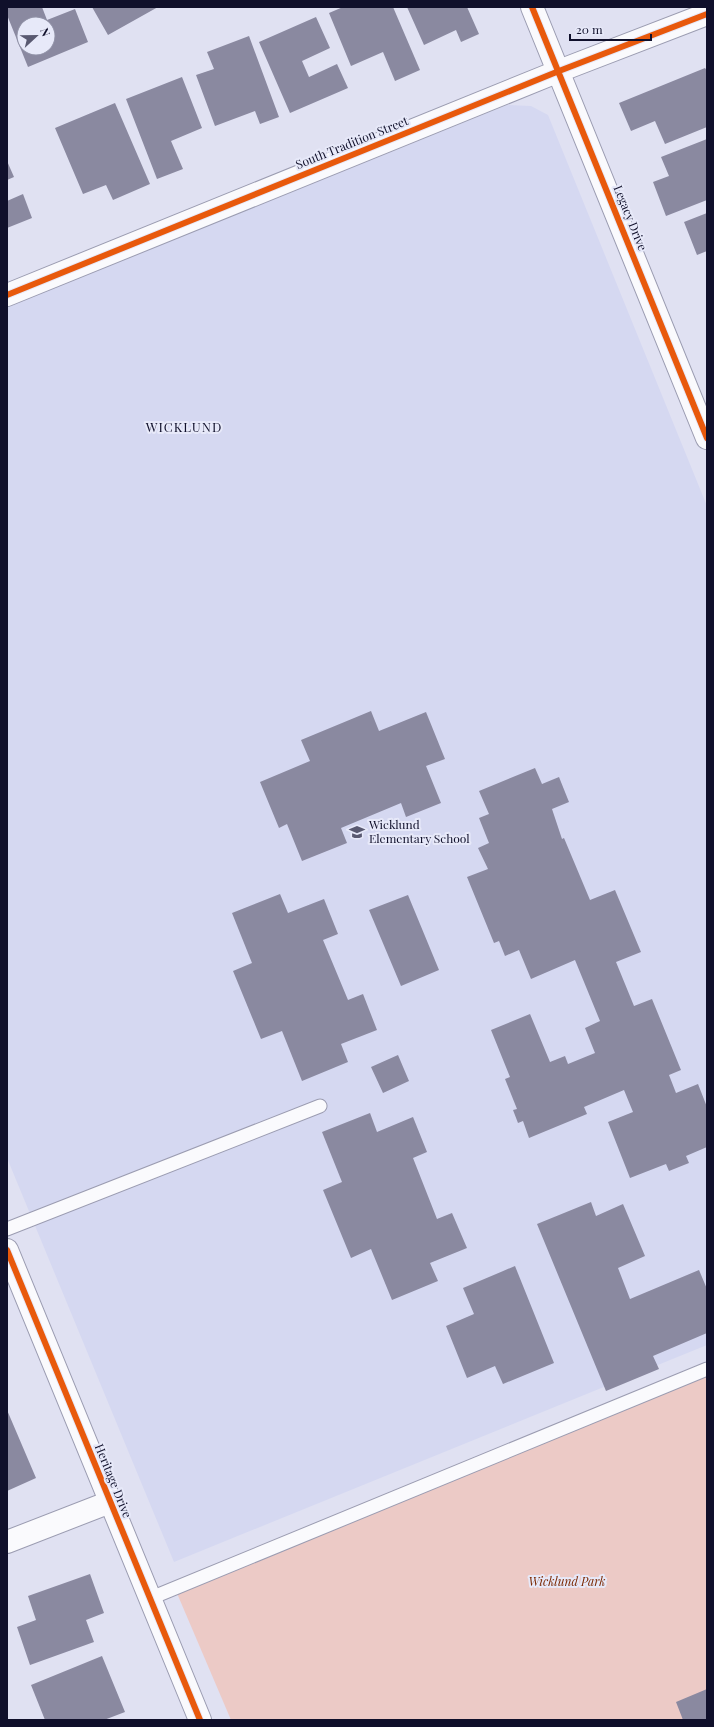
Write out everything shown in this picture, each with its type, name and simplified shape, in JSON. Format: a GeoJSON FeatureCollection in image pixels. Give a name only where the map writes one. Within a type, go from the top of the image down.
{"type":"FeatureCollection","features":[{"type":"Feature","properties":{"kind":"street","name":"Legacy Drive"},"geometry":{"type":"LineString","coordinates":[[532,7],[707,438]]}},
{"type":"Feature","properties":{"kind":"street","name":"South Tradition Street"},"geometry":{"type":"LineString","coordinates":[[7,295],[559,71],[707,14]]}},
{"type":"Feature","properties":{"kind":"street","name":"Heritage Drive"},"geometry":{"type":"LineString","coordinates":[[7,1250],[200,1720]]}},
{"type":"Feature","properties":{"kind":"street"},"geometry":{"type":"LineString","coordinates":[[7,1542],[110,1502]]}},
{"type":"Feature","properties":{"kind":"lane"},"geometry":{"type":"LineString","coordinates":[[7,1229],[320,1106]]}},
{"type":"Feature","properties":{"kind":"lane"},"geometry":{"type":"LineString","coordinates":[[151,1598],[707,1369]]}},
{"type":"Feature","properties":{"kind":"shaded area","name":"Wicklund Elementary School"},"geometry":{"type":"Polygon","coordinates":[[[507,105],[531,106],[548,115],[707,506],[707,1345],[174,1562],[7,1158],[7,307],[507,105]]]}},
{"type":"Feature","properties":{"kind":"green space","name":"Wicklund Park"},"geometry":{"type":"Polygon","coordinates":[[[707,1375],[707,1720],[231,1720],[176,1591],[707,1375]]]}},
{"type":"Feature","properties":{"kind":"building"},"geometry":{"type":"Polygon","coordinates":[[[7,7],[42,7],[45,16],[16,16],[16,37],[7,15],[7,7]]]}},
{"type":"Feature","properties":{"kind":"building"},"geometry":{"type":"Polygon","coordinates":[[[92,7],[158,7],[108,35],[92,7]]]}},
{"type":"Feature","properties":{"kind":"building"},"geometry":{"type":"Polygon","coordinates":[[[343,7],[393,7],[420,70],[395,81],[383,52],[351,66],[329,13],[343,7]]]}},
{"type":"Feature","properties":{"kind":"building"},"geometry":{"type":"Polygon","coordinates":[[[407,7],[467,7],[479,34],[461,42],[456,30],[424,45],[407,7]]]}},
{"type":"Feature","properties":{"kind":"building"},"geometry":{"type":"Polygon","coordinates":[[[75,9],[88,42],[56,55],[56,16],[75,9]]]}},
{"type":"Feature","properties":{"kind":"building"},"geometry":{"type":"Polygon","coordinates":[[[316,17],[330,48],[302,61],[309,77],[337,64],[348,88],[290,113],[259,42],[316,17]]]}},
{"type":"Feature","properties":{"kind":"building"},"geometry":{"type":"Polygon","coordinates":[[[249,36],[279,117],[260,124],[255,111],[215,126],[196,75],[214,69],[207,52],[249,36]]]}},
{"type":"Feature","properties":{"kind":"building"},"geometry":{"type":"Polygon","coordinates":[[[24,56],[54,56],[28,67],[24,56]]]}},
{"type":"Feature","properties":{"kind":"building"},"geometry":{"type":"Polygon","coordinates":[[[705,68],[707,71],[707,127],[665,144],[655,121],[631,131],[619,103],[705,68]]]}},
{"type":"Feature","properties":{"kind":"building"},"geometry":{"type":"Polygon","coordinates":[[[182,77],[202,128],[171,141],[183,169],[157,179],[126,99],[182,77]]]}},
{"type":"Feature","properties":{"kind":"building"},"geometry":{"type":"Polygon","coordinates":[[[115,103],[150,184],[113,200],[106,185],[83,194],[55,128],[115,103]]]}},
{"type":"Feature","properties":{"kind":"building"},"geometry":{"type":"Polygon","coordinates":[[[707,139],[707,200],[666,216],[653,182],[669,176],[661,157],[707,139]]]}},
{"type":"Feature","properties":{"kind":"building"},"geometry":{"type":"Polygon","coordinates":[[[7,161],[14,177],[7,180],[7,161]]]}},
{"type":"Feature","properties":{"kind":"building"},"geometry":{"type":"Polygon","coordinates":[[[23,194],[32,218],[7,228],[7,201],[23,194]]]}},
{"type":"Feature","properties":{"kind":"building"},"geometry":{"type":"Polygon","coordinates":[[[707,213],[707,251],[697,255],[684,222],[707,213]]]}},
{"type":"Feature","properties":{"kind":"building"},"geometry":{"type":"Polygon","coordinates":[[[371,711],[379,731],[426,712],[445,759],[426,766],[441,803],[406,817],[401,803],[341,828],[347,843],[302,861],[287,824],[279,828],[260,782],[310,761],[301,740],[371,711]]]}},
{"type":"Feature","properties":{"kind":"building"},"geometry":{"type":"Polygon","coordinates":[[[535,768],[542,784],[559,777],[569,802],[552,809],[562,839],[564,838],[590,900],[615,890],[641,952],[616,962],[634,1006],[652,999],[681,1070],[669,1075],[676,1093],[698,1084],[707,1107],[707,1147],[686,1156],[689,1163],[669,1171],[666,1164],[630,1178],[608,1122],[633,1112],[624,1090],[584,1107],[587,1114],[529,1138],[523,1121],[518,1123],[513,1110],[517,1109],[505,1079],[510,1077],[491,1030],[530,1014],[550,1062],[565,1056],[568,1064],[595,1053],[585,1028],[600,1021],[575,960],[531,979],[519,950],[505,956],[499,941],[494,943],[467,877],[488,869],[478,848],[489,843],[479,818],[489,814],[479,791],[535,768]]]}},
{"type":"Feature","properties":{"kind":"building"},"geometry":{"type":"Polygon","coordinates":[[[280,894],[288,913],[324,899],[338,934],[323,940],[348,1000],[363,994],[377,1030],[341,1044],[348,1062],[302,1081],[282,1031],[261,1039],[233,971],[252,963],[232,913],[280,894]]]}},
{"type":"Feature","properties":{"kind":"building"},"geometry":{"type":"Polygon","coordinates":[[[408,895],[439,970],[401,986],[369,910],[408,895]]]}},
{"type":"Feature","properties":{"kind":"building"},"geometry":{"type":"Polygon","coordinates":[[[398,1055],[409,1081],[383,1093],[371,1067],[398,1055]]]}},
{"type":"Feature","properties":{"kind":"building"},"geometry":{"type":"Polygon","coordinates":[[[370,1113],[377,1132],[413,1117],[427,1152],[413,1158],[437,1219],[452,1213],[467,1248],[430,1263],[438,1281],[392,1300],[371,1249],[351,1258],[323,1190],[342,1182],[322,1132],[370,1113]]]}},
{"type":"Feature","properties":{"kind":"building"},"geometry":{"type":"Polygon","coordinates":[[[591,1202],[596,1216],[623,1204],[645,1256],[618,1268],[630,1299],[699,1270],[707,1289],[707,1333],[653,1356],[659,1369],[606,1391],[537,1224],[591,1202]]]}},
{"type":"Feature","properties":{"kind":"building"},"geometry":{"type":"Polygon","coordinates":[[[515,1266],[554,1363],[503,1384],[495,1366],[467,1378],[446,1326],[474,1314],[463,1288],[515,1266]]]}},
{"type":"Feature","properties":{"kind":"building"},"geometry":{"type":"Polygon","coordinates":[[[7,1410],[36,1478],[7,1491],[7,1410]]]}},
{"type":"Feature","properties":{"kind":"building"},"geometry":{"type":"Polygon","coordinates":[[[90,1574],[104,1613],[86,1620],[94,1642],[30,1665],[17,1627],[36,1620],[28,1596],[90,1574]]]}},
{"type":"Feature","properties":{"kind":"building"},"geometry":{"type":"Polygon","coordinates":[[[102,1656],[125,1712],[104,1720],[45,1720],[31,1685],[102,1656]]]}},
{"type":"Feature","properties":{"kind":"building"},"geometry":{"type":"Polygon","coordinates":[[[707,1689],[707,1720],[683,1720],[676,1702],[707,1689]]]}},
{"type":"Feature","properties":{"kind":"cycle path"},"geometry":{"type":"LineString","coordinates":[[532,7],[707,438]]}},
{"type":"Feature","properties":{"kind":"cycle path"},"geometry":{"type":"LineString","coordinates":[[7,295],[559,71],[707,14]]}},
{"type":"Feature","properties":{"kind":"cycle path"},"geometry":{"type":"LineString","coordinates":[[7,1250],[200,1720]]}},
{"type":"Feature","properties":{"kind":"place","name":"Wicklund Elementary School"},"geometry":{"type":"Point","coordinates":[357,832]}},
{"type":"Feature","properties":{"kind":"district","name":"WICKLUND"},"geometry":{"type":"Point","coordinates":[184,427]}}]}
